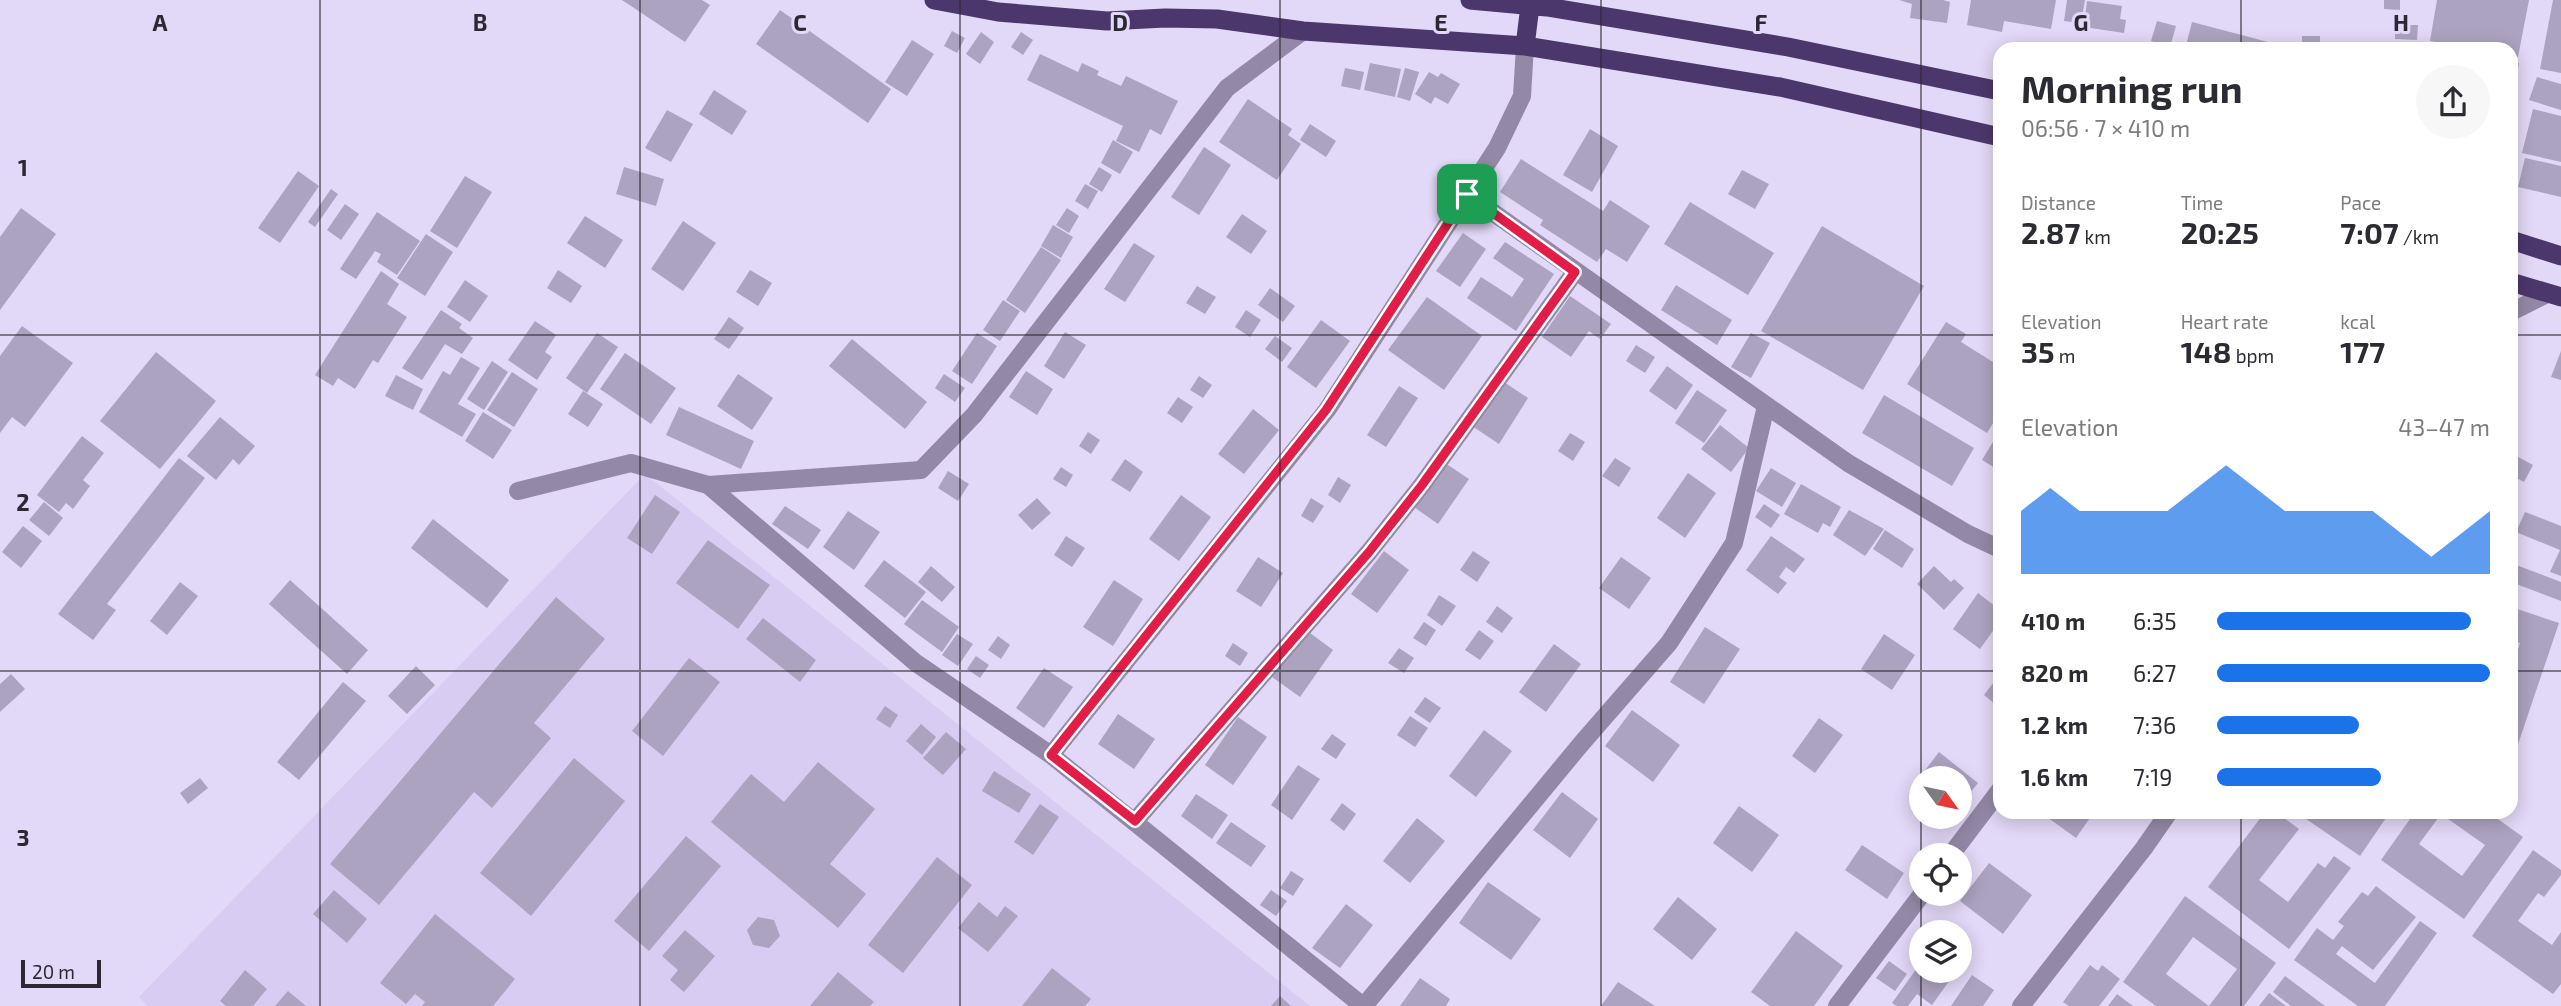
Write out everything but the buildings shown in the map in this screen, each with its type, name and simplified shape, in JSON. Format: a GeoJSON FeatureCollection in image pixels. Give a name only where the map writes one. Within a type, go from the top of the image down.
{"type":"FeatureCollection","features":[{"type":"Feature","properties":{"kind":"highway"},"geometry":{"type":"LineString","coordinates":[[934,0],[998,12],[1107,21],[1217,19],[1303,31],[1525,46],[1780,87],[1993,136]]}},
{"type":"Feature","properties":{"kind":"highway"},"geometry":{"type":"LineString","coordinates":[[1470,0],[1530,6],[1788,47],[1993,89]]}},
{"type":"Feature","properties":{"kind":"highway"},"geometry":{"type":"LineString","coordinates":[[1525,46],[1530,6]]}},
{"type":"Feature","properties":{"kind":"highway"},"geometry":{"type":"LineString","coordinates":[[2518,242],[2561,256]]}},
{"type":"Feature","properties":{"kind":"highway"},"geometry":{"type":"LineString","coordinates":[[2518,284],[2555,295]]}},
{"type":"Feature","properties":{"kind":"street"},"geometry":{"type":"LineString","coordinates":[[518,491],[631,463],[708,485],[921,470],[974,415],[1227,88],[1303,31]]}},
{"type":"Feature","properties":{"kind":"street"},"geometry":{"type":"LineString","coordinates":[[1051,755],[1326,410],[1497,148],[1522,96],[1525,46]]}},
{"type":"Feature","properties":{"kind":"street"},"geometry":{"type":"LineString","coordinates":[[1467,194],[1848,463],[1968,534],[1993,546]]}},
{"type":"Feature","properties":{"kind":"street"},"geometry":{"type":"LineString","coordinates":[[1135,821],[1369,552],[1422,485],[1575,272]]}},
{"type":"Feature","properties":{"kind":"street"},"geometry":{"type":"LineString","coordinates":[[2518,309],[2555,295]]}},
{"type":"Feature","properties":{"kind":"street"},"geometry":{"type":"LineString","coordinates":[[708,485],[916,663],[1051,755],[1364,1006],[1581,744],[1669,643],[1734,543],[1766,406]]}},
{"type":"Feature","properties":{"kind":"street"},"geometry":{"type":"LineString","coordinates":[[1960,843],[1993,799]]}},
{"type":"Feature","properties":{"kind":"street"},"geometry":{"type":"LineString","coordinates":[[2021,1006],[2164,819]]}},
{"type":"Feature","properties":{"kind":"street"},"geometry":{"type":"LineString","coordinates":[[1837,1006],[1913,906]]}},
{"type":"Feature","properties":{"kind":"shaded area"},"geometry":{"type":"Polygon","coordinates":[[[645,474],[1310,1006],[148,1006],[139,997],[645,474]]]}},
{"type":"Feature","properties":{"kind":"route"},"geometry":{"type":"LineString","coordinates":[[1467,194],[1575,272],[1422,485],[1369,552],[1135,821],[1051,755],[1326,410],[1467,194]]}}]}
